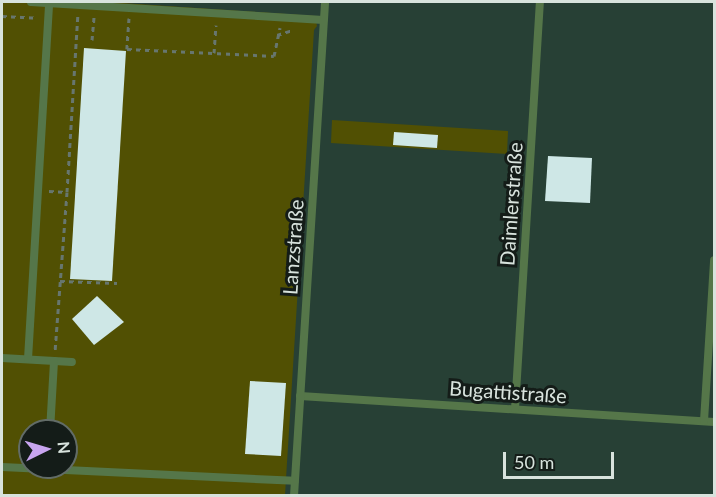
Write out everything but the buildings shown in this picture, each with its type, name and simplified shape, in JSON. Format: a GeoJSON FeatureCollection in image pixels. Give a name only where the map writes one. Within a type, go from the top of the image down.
{"type":"FeatureCollection","features":[{"type":"Feature","properties":{"kind":"lane"},"geometry":{"type":"LineString","coordinates":[[31,2],[323,20]]}},
{"type":"Feature","properties":{"kind":"lane"},"geometry":{"type":"LineString","coordinates":[[28,359],[49,2]]}},
{"type":"Feature","properties":{"kind":"lane","name":"Lanzstraße"},"geometry":{"type":"LineString","coordinates":[[294,495],[325,2]]}},
{"type":"Feature","properties":{"kind":"lane","name":"Daimlerstraße"},"geometry":{"type":"LineString","coordinates":[[515,409],[540,2]]}},
{"type":"Feature","properties":{"kind":"lane"},"geometry":{"type":"LineString","coordinates":[[705,421],[714,260]]}},
{"type":"Feature","properties":{"kind":"lane"},"geometry":{"type":"LineString","coordinates":[[2,358],[72,362]]}},
{"type":"Feature","properties":{"kind":"lane"},"geometry":{"type":"LineString","coordinates":[[51,419],[54,361]]}},
{"type":"Feature","properties":{"kind":"lane","name":"Bugattistraße"},"geometry":{"type":"LineString","coordinates":[[300,396],[714,422]]}},
{"type":"Feature","properties":{"kind":"lane"},"geometry":{"type":"LineString","coordinates":[[2,467],[18,467]]}},
{"type":"Feature","properties":{"kind":"lane"},"geometry":{"type":"LineString","coordinates":[[78,470],[295,481]]}},
{"type":"Feature","properties":{"kind":"path"},"geometry":{"type":"LineString","coordinates":[[54,361],[78,4]]}},
{"type":"Feature","properties":{"kind":"path"},"geometry":{"type":"LineString","coordinates":[[92,40],[95,5]]}},
{"type":"Feature","properties":{"kind":"path"},"geometry":{"type":"LineString","coordinates":[[130,8],[128,49],[274,56],[284,17]]}},
{"type":"Feature","properties":{"kind":"path"},"geometry":{"type":"LineString","coordinates":[[214,53],[217,13]]}},
{"type":"Feature","properties":{"kind":"path"},"geometry":{"type":"LineString","coordinates":[[38,191],[67,192]]}},
{"type":"Feature","properties":{"kind":"path"},"geometry":{"type":"LineString","coordinates":[[60,281],[117,283]]}},
{"type":"Feature","properties":{"kind":"shaded area"},"geometry":{"type":"Polygon","coordinates":[[[2,2],[714,2],[714,495],[2,495],[2,2]]]}},
{"type":"Feature","properties":{"kind":"shaded area"},"geometry":{"type":"Polygon","coordinates":[[[2,2],[108,2],[315,16],[317,26],[314,30],[285,495],[2,495],[2,2]]]}},
{"type":"Feature","properties":{"kind":"shaded area"},"geometry":{"type":"Polygon","coordinates":[[[332,120],[508,131],[507,154],[331,143],[332,120]]]}}]}
